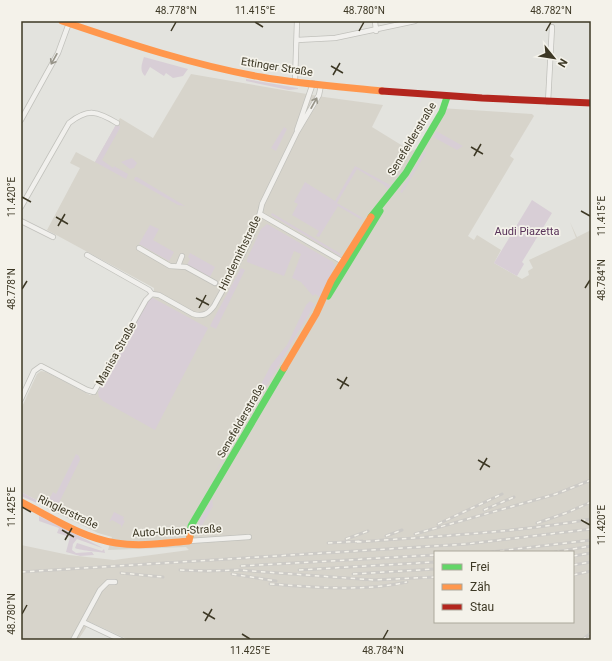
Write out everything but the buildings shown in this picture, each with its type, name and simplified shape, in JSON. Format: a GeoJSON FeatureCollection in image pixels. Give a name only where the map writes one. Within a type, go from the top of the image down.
{"type":"FeatureCollection","features":[{"type":"Feature","properties":{"kind":"street"},"geometry":{"type":"LineString","coordinates":[[295,81],[297,21]]}},
{"type":"Feature","properties":{"kind":"street"},"geometry":{"type":"LineString","coordinates":[[375,21],[376,31]]}},
{"type":"Feature","properties":{"kind":"street"},"geometry":{"type":"LineString","coordinates":[[297,40],[323,39],[376,31],[415,21]]}},
{"type":"Feature","properties":{"kind":"street"},"geometry":{"type":"LineString","coordinates":[[21,120],[58,53],[66,22]]}},
{"type":"Feature","properties":{"kind":"street","name":"Ettinger Straße"},"geometry":{"type":"LineString","coordinates":[[66,22],[142,48],[225,70],[313,84],[447,97],[591,103]]}},
{"type":"Feature","properties":{"kind":"street"},"geometry":{"type":"LineString","coordinates":[[548,102],[552,27]]}},
{"type":"Feature","properties":{"kind":"street","name":"Hindemithstraße"},"geometry":{"type":"LineString","coordinates":[[297,132],[313,84]]}},
{"type":"Feature","properties":{"kind":"street","name":"Hindemithstraße"},"geometry":{"type":"LineString","coordinates":[[87,255],[149,290],[152,294],[159,295],[193,314],[198,316],[210,312],[224,288],[260,214],[263,202],[297,132],[319,95],[321,85]]}},
{"type":"Feature","properties":{"kind":"street","name":"Senefelderstraße"},"geometry":{"type":"LineString","coordinates":[[189,541],[191,526],[345,264],[392,191],[406,173],[442,112],[447,97]]}},
{"type":"Feature","properties":{"kind":"street"},"geometry":{"type":"LineString","coordinates":[[21,207],[69,123],[79,115],[89,112],[102,114],[117,123]]}},
{"type":"Feature","properties":{"kind":"street"},"geometry":{"type":"LineString","coordinates":[[260,214],[345,264]]}},
{"type":"Feature","properties":{"kind":"street"},"geometry":{"type":"LineString","coordinates":[[21,221],[53,237]]}},
{"type":"Feature","properties":{"kind":"street"},"geometry":{"type":"LineString","coordinates":[[139,248],[170,266],[186,267],[215,283]]}},
{"type":"Feature","properties":{"kind":"street"},"geometry":{"type":"LineString","coordinates":[[178,266],[182,256]]}},
{"type":"Feature","properties":{"kind":"street","name":"Manisa Straße"},"geometry":{"type":"LineString","coordinates":[[21,399],[34,371],[41,366],[87,390],[94,392],[146,300],[152,294]]}},
{"type":"Feature","properties":{"kind":"street","name":"Ringlerstraße"},"geometry":{"type":"LineString","coordinates":[[21,502],[107,542]]}},
{"type":"Feature","properties":{"kind":"street","name":"Auto-Union-Straße"},"geometry":{"type":"LineString","coordinates":[[107,542],[136,544],[249,538]]}},
{"type":"Feature","properties":{"kind":"street"},"geometry":{"type":"LineString","coordinates":[[73,640],[100,590],[108,582],[115,582]]}},
{"type":"Feature","properties":{"kind":"street"},"geometry":{"type":"LineString","coordinates":[[83,622],[121,640]]}},
{"type":"Feature","properties":{"kind":"shaded area"},"geometry":{"type":"Polygon","coordinates":[[[191,74],[324,97],[383,105],[372,127],[411,151],[416,149],[440,108],[532,114],[534,116],[510,156],[514,159],[468,236],[474,240],[477,235],[501,250],[494,263],[522,279],[529,275],[528,271],[533,268],[529,260],[576,238],[570,222],[577,237],[591,230],[591,640],[129,640],[90,622],[78,640],[21,640],[21,545],[69,555],[114,560],[189,550],[186,547],[108,550],[112,537],[98,533],[45,507],[46,505],[21,492],[21,409],[37,374],[41,371],[46,372],[90,395],[98,392],[148,299],[154,297],[154,288],[47,230],[80,168],[70,163],[76,152],[95,162],[120,118],[153,138],[191,74]]]}},
{"type":"Feature","properties":{"kind":"green space"},"geometry":{"type":"Polygon","coordinates":[[[144,57],[188,69],[183,76],[173,78],[166,73],[164,76],[150,67],[145,76],[142,72],[144,57]]]}},
{"type":"Feature","properties":{"kind":"green space"},"geometry":{"type":"Polygon","coordinates":[[[246,79],[298,89],[289,90],[246,81],[246,79]]]}},
{"type":"Feature","properties":{"kind":"green space"},"geometry":{"type":"Polygon","coordinates":[[[118,121],[120,128],[102,160],[113,168],[114,166],[128,174],[126,179],[95,162],[118,121]]]}},
{"type":"Feature","properties":{"kind":"green space"},"geometry":{"type":"Polygon","coordinates":[[[284,127],[287,129],[276,151],[271,148],[284,127]]]}},
{"type":"Feature","properties":{"kind":"green space"},"geometry":{"type":"Polygon","coordinates":[[[436,131],[463,146],[457,150],[433,137],[436,131]]]}},
{"type":"Feature","properties":{"kind":"green space"},"geometry":{"type":"Polygon","coordinates":[[[425,151],[426,153],[402,193],[400,192],[425,151]]]}},
{"type":"Feature","properties":{"kind":"green space"},"geometry":{"type":"Polygon","coordinates":[[[132,158],[137,163],[134,168],[130,169],[121,162],[132,158]]]}},
{"type":"Feature","properties":{"kind":"green space"},"geometry":{"type":"Polygon","coordinates":[[[355,166],[392,186],[386,190],[387,188],[384,185],[357,169],[337,203],[363,218],[362,220],[338,206],[319,237],[316,236],[319,231],[292,215],[298,204],[294,202],[305,182],[335,201],[355,166]]]}},
{"type":"Feature","properties":{"kind":"green space"},"geometry":{"type":"Polygon","coordinates":[[[135,177],[185,206],[178,205],[134,180],[135,177]]]}},
{"type":"Feature","properties":{"kind":"green space","name":"Audi Piazetta"},"geometry":{"type":"Polygon","coordinates":[[[532,200],[552,213],[522,262],[524,264],[517,276],[494,263],[532,200]]]}},
{"type":"Feature","properties":{"kind":"green space"},"geometry":{"type":"Polygon","coordinates":[[[272,213],[341,254],[340,256],[271,215],[272,213]]]}},
{"type":"Feature","properties":{"kind":"green space"},"geometry":{"type":"Polygon","coordinates":[[[267,224],[333,262],[335,266],[320,297],[315,294],[313,296],[301,282],[292,278],[301,254],[294,251],[284,276],[247,262],[261,229],[267,224]]]}},
{"type":"Feature","properties":{"kind":"green space"},"geometry":{"type":"Polygon","coordinates":[[[150,225],[159,229],[153,240],[174,252],[169,261],[139,244],[150,225]]]}},
{"type":"Feature","properties":{"kind":"green space"},"geometry":{"type":"Polygon","coordinates":[[[190,253],[215,267],[210,277],[187,265],[190,259],[188,257],[190,253]]]}},
{"type":"Feature","properties":{"kind":"green space"},"geometry":{"type":"Polygon","coordinates":[[[241,268],[245,270],[216,329],[210,326],[241,268]]]}},
{"type":"Feature","properties":{"kind":"green space"},"geometry":{"type":"Polygon","coordinates":[[[151,297],[208,328],[155,430],[103,401],[99,397],[98,392],[148,299],[151,297]]]}},
{"type":"Feature","properties":{"kind":"green space"},"geometry":{"type":"Polygon","coordinates":[[[310,301],[315,304],[214,475],[271,365],[287,345],[306,305],[310,301]]]}},
{"type":"Feature","properties":{"kind":"green space"},"geometry":{"type":"Polygon","coordinates":[[[76,454],[79,456],[80,460],[55,511],[21,496],[21,492],[46,505],[53,492],[56,494],[76,454]]]}},
{"type":"Feature","properties":{"kind":"green space"},"geometry":{"type":"Polygon","coordinates":[[[212,498],[213,506],[197,534],[195,529],[212,498]]]}},
{"type":"Feature","properties":{"kind":"green space"},"geometry":{"type":"Polygon","coordinates":[[[114,512],[124,517],[123,520],[125,521],[121,528],[121,525],[112,520],[109,522],[114,512]]]}},
{"type":"Feature","properties":{"kind":"green space"},"geometry":{"type":"Polygon","coordinates":[[[39,516],[102,548],[77,539],[73,544],[72,550],[76,553],[92,552],[94,555],[80,556],[66,552],[70,537],[57,533],[59,528],[39,521],[39,516]]]}},
{"type":"Feature","properties":{"kind":"green space"},"geometry":{"type":"Polygon","coordinates":[[[77,543],[102,551],[104,549],[105,553],[77,549],[75,548],[77,543]]]}},
{"type":"Feature","properties":{"kind":"railway"},"geometry":{"type":"LineString","coordinates":[[415,534],[556,494],[591,480]]}},
{"type":"Feature","properties":{"kind":"railway"},"geometry":{"type":"LineString","coordinates":[[438,524],[502,494]]}},
{"type":"Feature","properties":{"kind":"railway"},"geometry":{"type":"LineString","coordinates":[[484,510],[514,497]]}},
{"type":"Feature","properties":{"kind":"railway"},"geometry":{"type":"LineString","coordinates":[[537,523],[591,502]]}},
{"type":"Feature","properties":{"kind":"railway"},"geometry":{"type":"LineString","coordinates":[[357,542],[503,531],[591,519]]}},
{"type":"Feature","properties":{"kind":"railway"},"geometry":{"type":"LineString","coordinates":[[21,572],[467,544],[591,529]]}},
{"type":"Feature","properties":{"kind":"railway"},"geometry":{"type":"LineString","coordinates":[[386,536],[402,530]]}},
{"type":"Feature","properties":{"kind":"railway"},"geometry":{"type":"LineString","coordinates":[[346,539],[368,531]]}},
{"type":"Feature","properties":{"kind":"railway"},"geometry":{"type":"LineString","coordinates":[[499,551],[591,540]]}},
{"type":"Feature","properties":{"kind":"railway"},"geometry":{"type":"LineString","coordinates":[[328,543],[362,541]]}},
{"type":"Feature","properties":{"kind":"railway"},"geometry":{"type":"LineString","coordinates":[[561,551],[591,546]]}},
{"type":"Feature","properties":{"kind":"railway"},"geometry":{"type":"LineString","coordinates":[[574,556],[591,553]]}},
{"type":"Feature","properties":{"kind":"railway"},"geometry":{"type":"LineString","coordinates":[[241,566],[434,555]]}},
{"type":"Feature","properties":{"kind":"railway"},"geometry":{"type":"LineString","coordinates":[[299,570],[434,562]]}},
{"type":"Feature","properties":{"kind":"railway"},"geometry":{"type":"LineString","coordinates":[[574,565],[591,562]]}},
{"type":"Feature","properties":{"kind":"railway"},"geometry":{"type":"LineString","coordinates":[[353,574],[434,569]]}},
{"type":"Feature","properties":{"kind":"railway"},"geometry":{"type":"LineString","coordinates":[[180,570],[238,570],[374,580],[434,577]]}},
{"type":"Feature","properties":{"kind":"railway"},"geometry":{"type":"LineString","coordinates":[[574,575],[591,571]]}},
{"type":"Feature","properties":{"kind":"railway"},"geometry":{"type":"LineString","coordinates":[[121,573],[163,577]]}},
{"type":"Feature","properties":{"kind":"railway"},"geometry":{"type":"LineString","coordinates":[[232,574],[276,581]]}},
{"type":"Feature","properties":{"kind":"railway"},"geometry":{"type":"LineString","coordinates":[[270,584],[356,588],[407,582]]}},
{"type":"Feature","properties":{"kind":"railway"},"geometry":{"type":"LineString","coordinates":[[582,640],[591,633]]}},
{"type":"Feature","properties":{"kind":"traffic: fast"},"geometry":{"type":"LineString","coordinates":[[371,217],[406,173],[442,112],[447,97]]}},
{"type":"Feature","properties":{"kind":"traffic: fast"},"geometry":{"type":"LineString","coordinates":[[328,296],[380,211]]}},
{"type":"Feature","properties":{"kind":"traffic: fast"},"geometry":{"type":"LineString","coordinates":[[190,536],[191,526],[284,368]]}},
{"type":"Feature","properties":{"kind":"traffic: slow"},"geometry":{"type":"LineString","coordinates":[[62,21],[160,53],[236,72],[291,82],[382,91]]}},
{"type":"Feature","properties":{"kind":"traffic: slow"},"geometry":{"type":"LineString","coordinates":[[284,368],[316,314],[331,281],[371,217]]}},
{"type":"Feature","properties":{"kind":"traffic: slow"},"geometry":{"type":"LineString","coordinates":[[21,502],[79,532],[91,537],[116,543],[143,545],[171,543],[189,541],[190,536]]}},
{"type":"Feature","properties":{"kind":"traffic: jam"},"geometry":{"type":"LineString","coordinates":[[382,91],[482,98],[591,103]]}}]}
